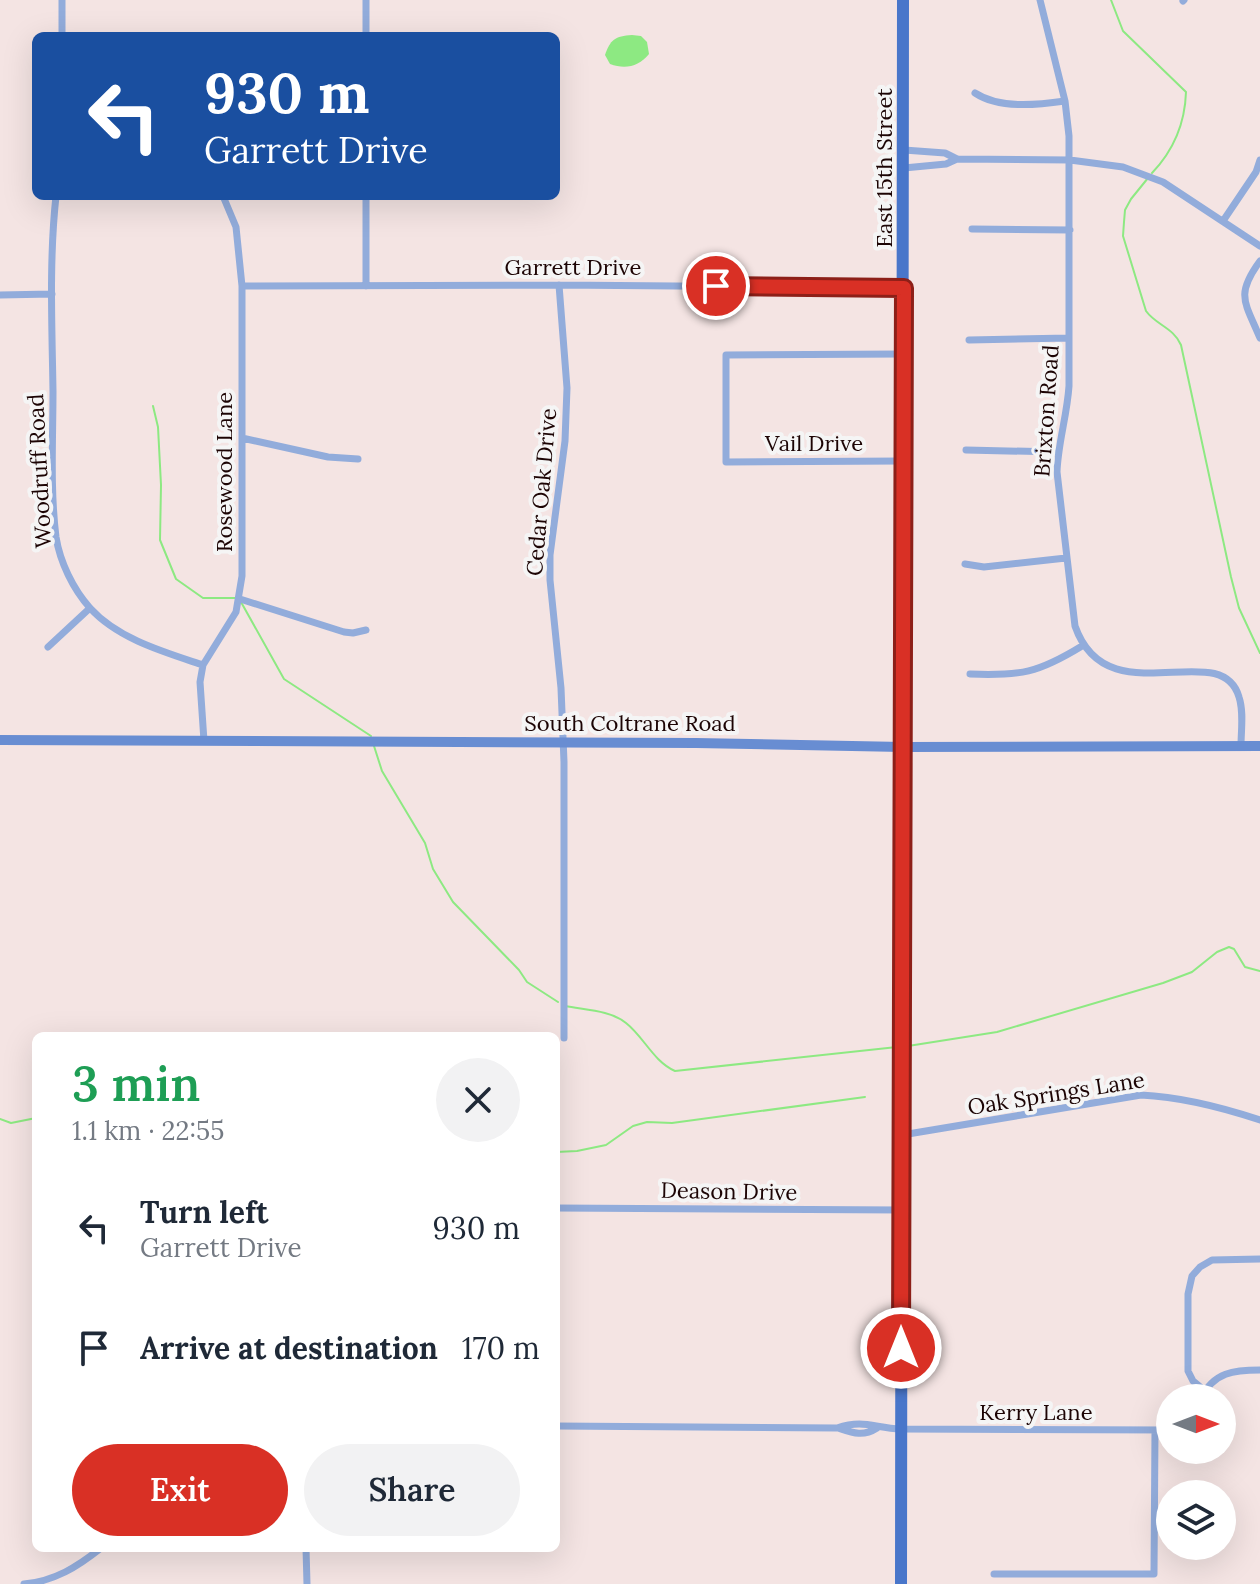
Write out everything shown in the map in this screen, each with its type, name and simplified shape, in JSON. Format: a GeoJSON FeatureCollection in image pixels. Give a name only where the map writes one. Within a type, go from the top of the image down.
{"type":"FeatureCollection","features":[{"type":"Feature","properties":{"kind":"main road","name":"East 15th Street"},"geometry":{"type":"LineString","coordinates":[[901,1584],[903,0]]}},
{"type":"Feature","properties":{"kind":"main road","name":"South Coltrane Road"},"geometry":{"type":"LineString","coordinates":[[0,740],[903,747],[1260,746]]}},
{"type":"Feature","properties":{"kind":"street"},"geometry":{"type":"LineString","coordinates":[[62,0],[62,32]]}},
{"type":"Feature","properties":{"kind":"street"},"geometry":{"type":"LineString","coordinates":[[366,0],[366,32]]}},
{"type":"Feature","properties":{"kind":"street","name":"Brixton Road"},"geometry":{"type":"LineString","coordinates":[[1040,0],[1065,101],[1070,160],[1068,405],[1057,472],[1075,626],[1082,646]]}},
{"type":"Feature","properties":{"kind":"street"},"geometry":{"type":"LineString","coordinates":[[975,93],[999,103],[1048,104],[1065,101]]}},
{"type":"Feature","properties":{"kind":"street"},"geometry":{"type":"LineString","coordinates":[[904,150],[945,153],[957,159]]}},
{"type":"Feature","properties":{"kind":"street"},"geometry":{"type":"LineString","coordinates":[[904,168],[946,164],[957,159],[1102,163],[1140,172],[1163,182],[1260,246]]}},
{"type":"Feature","properties":{"kind":"street"},"geometry":{"type":"LineString","coordinates":[[1223,221],[1256,172],[1260,160]]}},
{"type":"Feature","properties":{"kind":"street","name":"Woodruff Road"},"geometry":{"type":"LineString","coordinates":[[56,200],[52,294],[53,476],[56,537],[67,573],[90,608],[112,626],[141,642],[203,665]]}},
{"type":"Feature","properties":{"kind":"street","name":"Rosewood Lane"},"geometry":{"type":"LineString","coordinates":[[203,665],[226,632],[239,601],[242,576],[242,286],[236,227],[225,200]]}},
{"type":"Feature","properties":{"kind":"street"},"geometry":{"type":"LineString","coordinates":[[366,200],[366,286]]}},
{"type":"Feature","properties":{"kind":"street"},"geometry":{"type":"LineString","coordinates":[[972,229],[1070,230]]}},
{"type":"Feature","properties":{"kind":"street"},"geometry":{"type":"LineString","coordinates":[[1260,261],[1244,287],[1247,306],[1260,338]]}},
{"type":"Feature","properties":{"kind":"street","name":"Cedar Oak Drive"},"geometry":{"type":"LineString","coordinates":[[559,285],[567,388],[565,441],[550,555],[550,580],[563,743],[564,1038]]}},
{"type":"Feature","properties":{"kind":"street","name":"Garrett Drive"},"geometry":{"type":"LineString","coordinates":[[242,286],[904,288]]}},
{"type":"Feature","properties":{"kind":"street"},"geometry":{"type":"LineString","coordinates":[[0,295],[52,294]]}},
{"type":"Feature","properties":{"kind":"street"},"geometry":{"type":"LineString","coordinates":[[969,340],[1069,338]]}},
{"type":"Feature","properties":{"kind":"street","name":"Vail Drive"},"geometry":{"type":"LineString","coordinates":[[902,461],[726,462],[726,355],[903,354]]}},
{"type":"Feature","properties":{"kind":"street"},"geometry":{"type":"LineString","coordinates":[[242,438],[328,457],[358,459]]}},
{"type":"Feature","properties":{"kind":"street"},"geometry":{"type":"LineString","coordinates":[[966,450],[1058,452]]}},
{"type":"Feature","properties":{"kind":"street"},"geometry":{"type":"LineString","coordinates":[[965,564],[984,567],[1066,558]]}},
{"type":"Feature","properties":{"kind":"street"},"geometry":{"type":"LineString","coordinates":[[239,601],[344,632],[366,630]]}},
{"type":"Feature","properties":{"kind":"street"},"geometry":{"type":"LineString","coordinates":[[48,647],[90,608]]}},
{"type":"Feature","properties":{"kind":"street"},"geometry":{"type":"LineString","coordinates":[[970,674],[1022,674],[1040,669],[1082,646],[1091,656],[1115,670],[1208,672],[1228,679],[1240,699],[1241,746]]}},
{"type":"Feature","properties":{"kind":"street"},"geometry":{"type":"LineString","coordinates":[[203,665],[200,682],[204,741]]}},
{"type":"Feature","properties":{"kind":"street","name":"Oak Springs Lane"},"geometry":{"type":"LineString","coordinates":[[902,1135],[1141,1095],[1168,1096],[1222,1107],[1260,1120]]}},
{"type":"Feature","properties":{"kind":"street","name":"Deason Drive"},"geometry":{"type":"LineString","coordinates":[[560,1208],[902,1210]]}},
{"type":"Feature","properties":{"kind":"street"},"geometry":{"type":"LineString","coordinates":[[1195,1384],[1190,1377],[1187,1361],[1188,1288],[1192,1276],[1200,1267],[1218,1259],[1260,1259]]}},
{"type":"Feature","properties":{"kind":"street"},"geometry":{"type":"LineString","coordinates":[[1212,1384],[1229,1371],[1260,1370]]}},
{"type":"Feature","properties":{"kind":"street","name":"Kerry Lane"},"geometry":{"type":"LineString","coordinates":[[560,1426],[837,1428],[854,1434],[868,1434],[877,1428],[1155,1430]]}},
{"type":"Feature","properties":{"kind":"street"},"geometry":{"type":"LineString","coordinates":[[994,1574],[1154,1574],[1155,1430]]}},
{"type":"Feature","properties":{"kind":"street"},"geometry":{"type":"LineString","coordinates":[[24,1584],[68,1573],[96,1552]]}},
{"type":"Feature","properties":{"kind":"street"},"geometry":{"type":"LineString","coordinates":[[306,1552],[307,1584]]}},
{"type":"Feature","properties":{"kind":"shaded area"},"geometry":{"type":"Polygon","coordinates":[[[632,35],[641,36],[647,42],[649,54],[632,66],[610,64],[605,55],[611,42],[632,35]]]}},
{"type":"Feature","properties":{"kind":"waterway"},"geometry":{"type":"LineString","coordinates":[[1111,0],[1123,31],[1186,92],[1177,136],[1152,173]]}},
{"type":"Feature","properties":{"kind":"waterway"},"geometry":{"type":"LineString","coordinates":[[1148,178],[1125,210],[1123,236],[1146,311],[1174,334],[1181,345],[1231,577],[1239,608],[1260,653]]}},
{"type":"Feature","properties":{"kind":"waterway"},"geometry":{"type":"LineString","coordinates":[[153,406],[158,427],[160,540],[176,579],[203,598],[236,598]]}},
{"type":"Feature","properties":{"kind":"waterway"},"geometry":{"type":"LineString","coordinates":[[241,602],[284,679],[371,736]]}},
{"type":"Feature","properties":{"kind":"waterway"},"geometry":{"type":"LineString","coordinates":[[374,746],[382,771],[425,843],[433,869],[453,902],[527,982],[558,1002]]}},
{"type":"Feature","properties":{"kind":"waterway"},"geometry":{"type":"LineString","coordinates":[[908,1046],[997,1032],[1163,983],[1192,972],[1217,952],[1229,947],[1234,949],[1245,967],[1260,971]]}},
{"type":"Feature","properties":{"kind":"waterway"},"geometry":{"type":"LineString","coordinates":[[565,1006],[620,1019],[667,1067],[675,1071],[897,1047]]}},
{"type":"Feature","properties":{"kind":"waterway"},"geometry":{"type":"LineString","coordinates":[[560,1152],[606,1145],[633,1126],[647,1122],[672,1123],[865,1097]]}},
{"type":"Feature","properties":{"kind":"waterway"},"geometry":{"type":"LineString","coordinates":[[0,1119],[11,1123],[32,1119]]}},
{"type":"Feature","properties":{"kind":"route"},"geometry":{"type":"LineString","coordinates":[[716,286],[904,288],[901,1348]]}}]}
